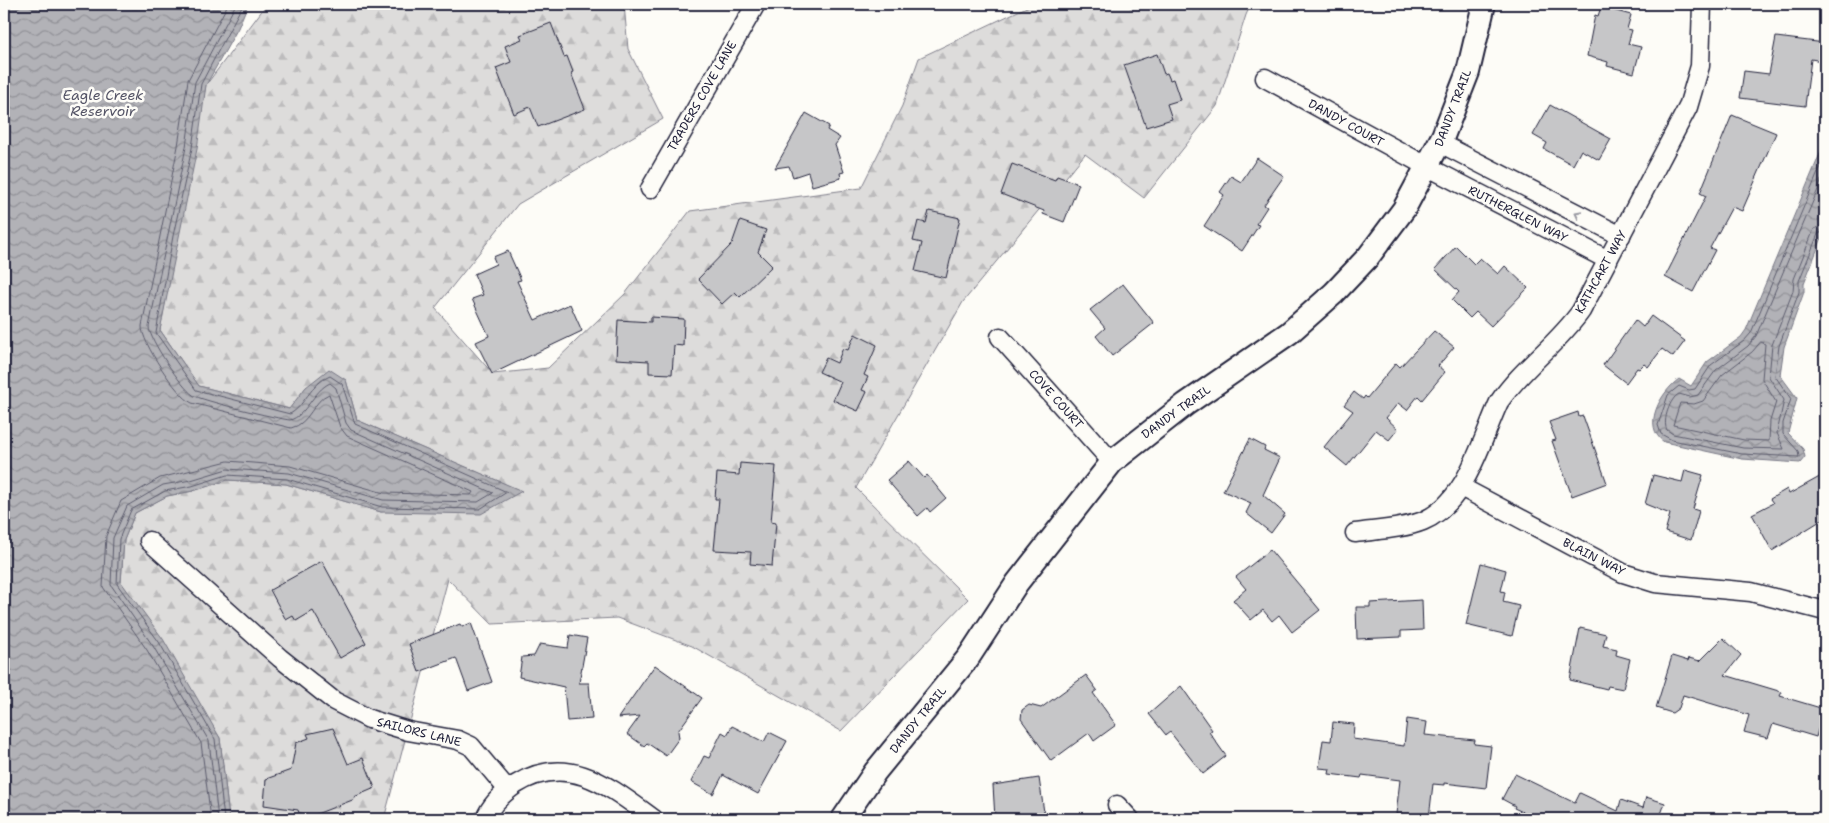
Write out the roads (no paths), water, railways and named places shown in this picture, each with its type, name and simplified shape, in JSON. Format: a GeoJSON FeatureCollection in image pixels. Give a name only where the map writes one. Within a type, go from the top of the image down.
{"type":"FeatureCollection","features":[{"type":"Feature","properties":{"kind":"street","name":"TRADERS COVE LANE"},"geometry":{"type":"LineString","coordinates":[[650,189],[756,4]]}},
{"type":"Feature","properties":{"kind":"street","name":"DANDY TRAIL"},"geometry":{"type":"LineString","coordinates":[[842,819],[875,772],[968,658],[1017,583],[1112,462],[1186,404],[1281,339],[1319,307],[1368,257],[1404,209],[1440,143],[1466,77],[1484,4]]}},
{"type":"Feature","properties":{"kind":"street","name":"KATHCART WAY"},"geometry":{"type":"LineString","coordinates":[[1355,534],[1421,522],[1444,508],[1461,487],[1499,402],[1513,382],[1577,317],[1593,292],[1684,116],[1694,90],[1702,48],[1702,4]]}},
{"type":"Feature","properties":{"kind":"street","name":"DANDY COURT"},"geometry":{"type":"LineString","coordinates":[[1265,78],[1428,167]]}},
{"type":"Feature","properties":{"kind":"street"},"geometry":{"type":"LineString","coordinates":[[1440,143],[1621,236]]}},
{"type":"Feature","properties":{"kind":"street","name":"RUTHERGLEN WAY"},"geometry":{"type":"LineString","coordinates":[[1428,167],[1608,260]]}},
{"type":"Feature","properties":{"kind":"street","name":"COVE COURT"},"geometry":{"type":"LineString","coordinates":[[1000,337],[1112,462]]}},
{"type":"Feature","properties":{"kind":"street","name":"BLAIN WAY"},"geometry":{"type":"LineString","coordinates":[[1461,487],[1623,573],[1669,585],[1751,592],[1825,611]]}},
{"type":"Feature","properties":{"kind":"street","name":"SAILORS LANE"},"geometry":{"type":"LineString","coordinates":[[149,541],[310,683],[334,701],[369,719],[408,730],[458,740],[471,746],[508,790]]}},
{"type":"Feature","properties":{"kind":"street"},"geometry":{"type":"LineString","coordinates":[[485,819],[495,802],[508,790],[533,776],[552,772],[572,772],[609,786],[654,819]]}},
{"type":"Feature","properties":{"kind":"street"},"geometry":{"type":"LineString","coordinates":[[1117,805],[1130,819]]}},
{"type":"Feature","properties":{"kind":"water","name":"Eagle Creek Reservoir"},"geometry":{"type":"Polygon","coordinates":[[[4,4],[248,4],[238,28],[206,85],[197,149],[160,330],[199,386],[289,409],[306,387],[329,369],[346,380],[357,420],[522,491],[481,514],[381,512],[286,484],[228,480],[193,491],[167,496],[135,513],[124,540],[121,582],[163,639],[220,738],[229,819],[4,819],[4,4]]]}},
{"type":"Feature","properties":{"kind":"water"},"geometry":{"type":"Polygon","coordinates":[[[1825,142],[1825,230],[1804,283],[1804,292],[1784,347],[1780,375],[1797,398],[1788,433],[1803,449],[1805,457],[1800,463],[1742,459],[1664,442],[1657,435],[1654,427],[1656,409],[1660,400],[1679,379],[1691,386],[1707,362],[1741,337],[1746,330],[1825,142]]]}}]}
